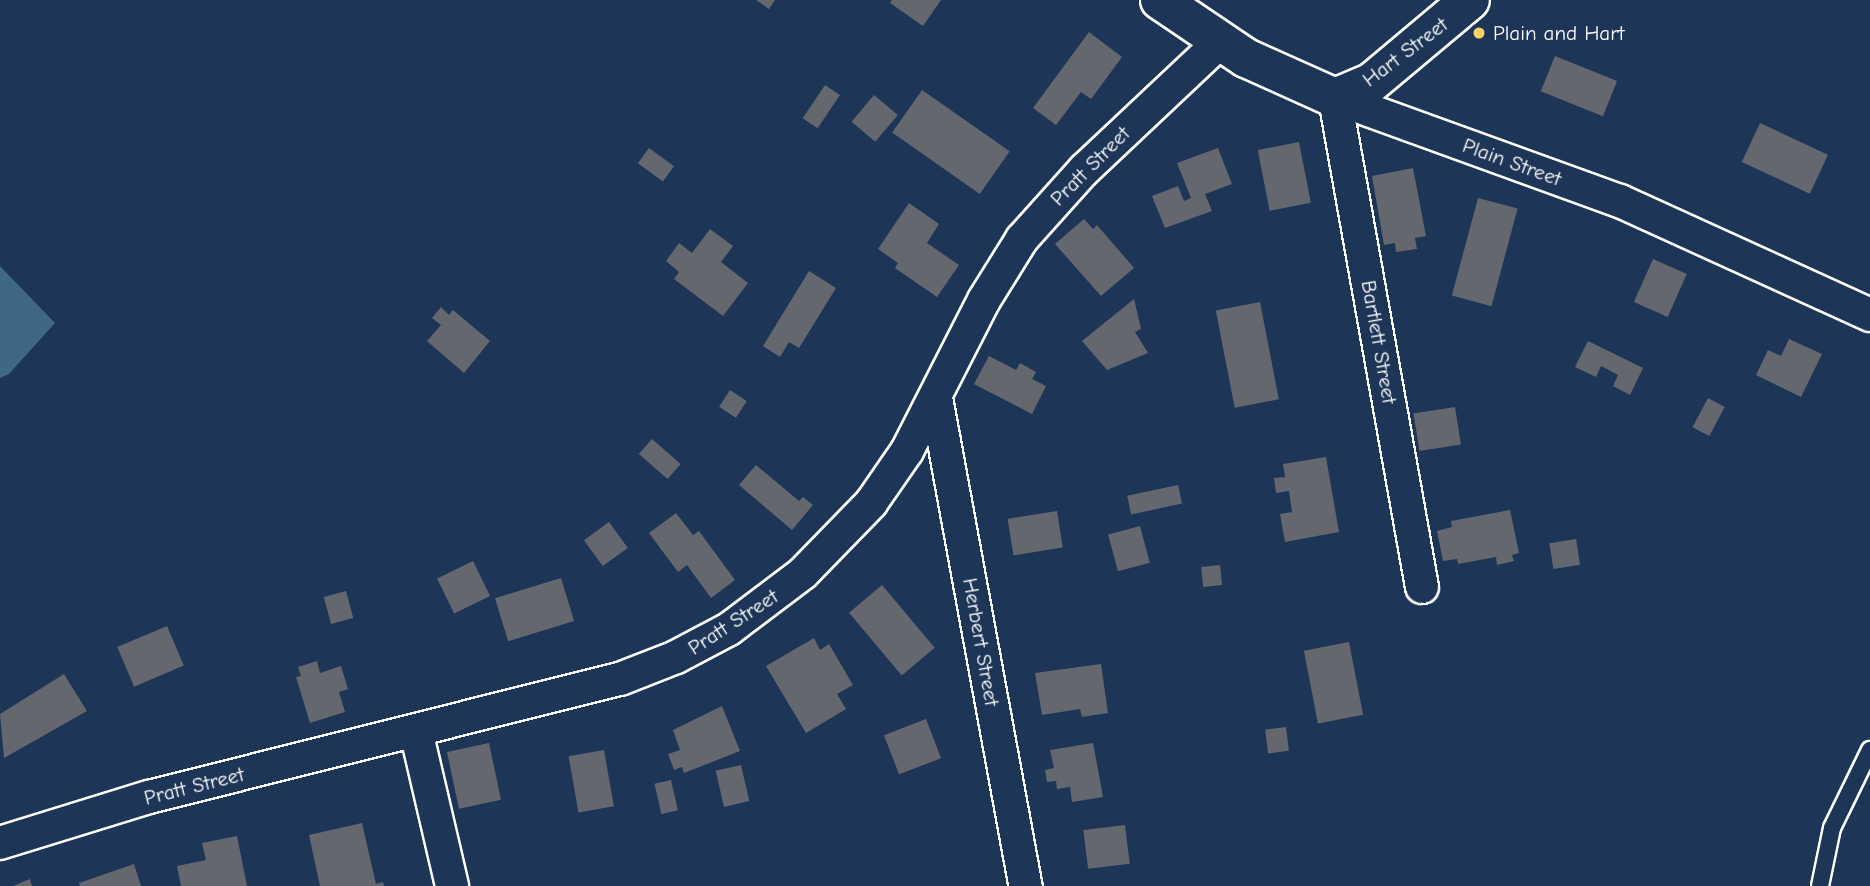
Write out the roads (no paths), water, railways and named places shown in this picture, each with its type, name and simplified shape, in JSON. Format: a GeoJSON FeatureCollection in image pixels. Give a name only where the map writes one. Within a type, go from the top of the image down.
{"type":"FeatureCollection","features":[{"type":"Feature","properties":{"kind":"main road","name":"Plain Street"},"geometry":{"type":"LineString","coordinates":[[1160,0],[1269,70],[1335,98]]}},
{"type":"Feature","properties":{"kind":"main road","name":"Hart Street"},"geometry":{"type":"LineString","coordinates":[[1335,98],[1371,83],[1471,0]]}},
{"type":"Feature","properties":{"kind":"street","name":"Pratt Street"},"geometry":{"type":"LineString","coordinates":[[0,843],[149,797],[620,678],[676,657],[729,628],[778,594],[850,528],[895,468],[936,398],[984,300],[1037,220],[1136,119],[1221,41]]}},
{"type":"Feature","properties":{"kind":"street","name":"Plain Street"},"geometry":{"type":"LineString","coordinates":[[1335,98],[1620,201],[1870,316]]}},
{"type":"Feature","properties":{"kind":"street","name":"Bartlett Street"},"geometry":{"type":"LineString","coordinates":[[1335,98],[1422,587]]}},
{"type":"Feature","properties":{"kind":"street","name":"Herbert Street"},"geometry":{"type":"LineString","coordinates":[[936,398],[1026,886]]}},
{"type":"Feature","properties":{"kind":"street"},"geometry":{"type":"LineString","coordinates":[[416,731],[452,886]]}},
{"type":"Feature","properties":{"kind":"lane"},"geometry":{"type":"LineString","coordinates":[[1820,886],[1832,828],[1870,750]]}},
{"type":"Feature","properties":{"kind":"water"},"geometry":{"type":"Polygon","coordinates":[[[0,266],[55,323],[9,374],[0,378],[0,266]]]}},
{"type":"Feature","properties":{"kind":"place","name":"Plain and Hart"},"geometry":{"type":"Point","coordinates":[1479,33]}}]}
